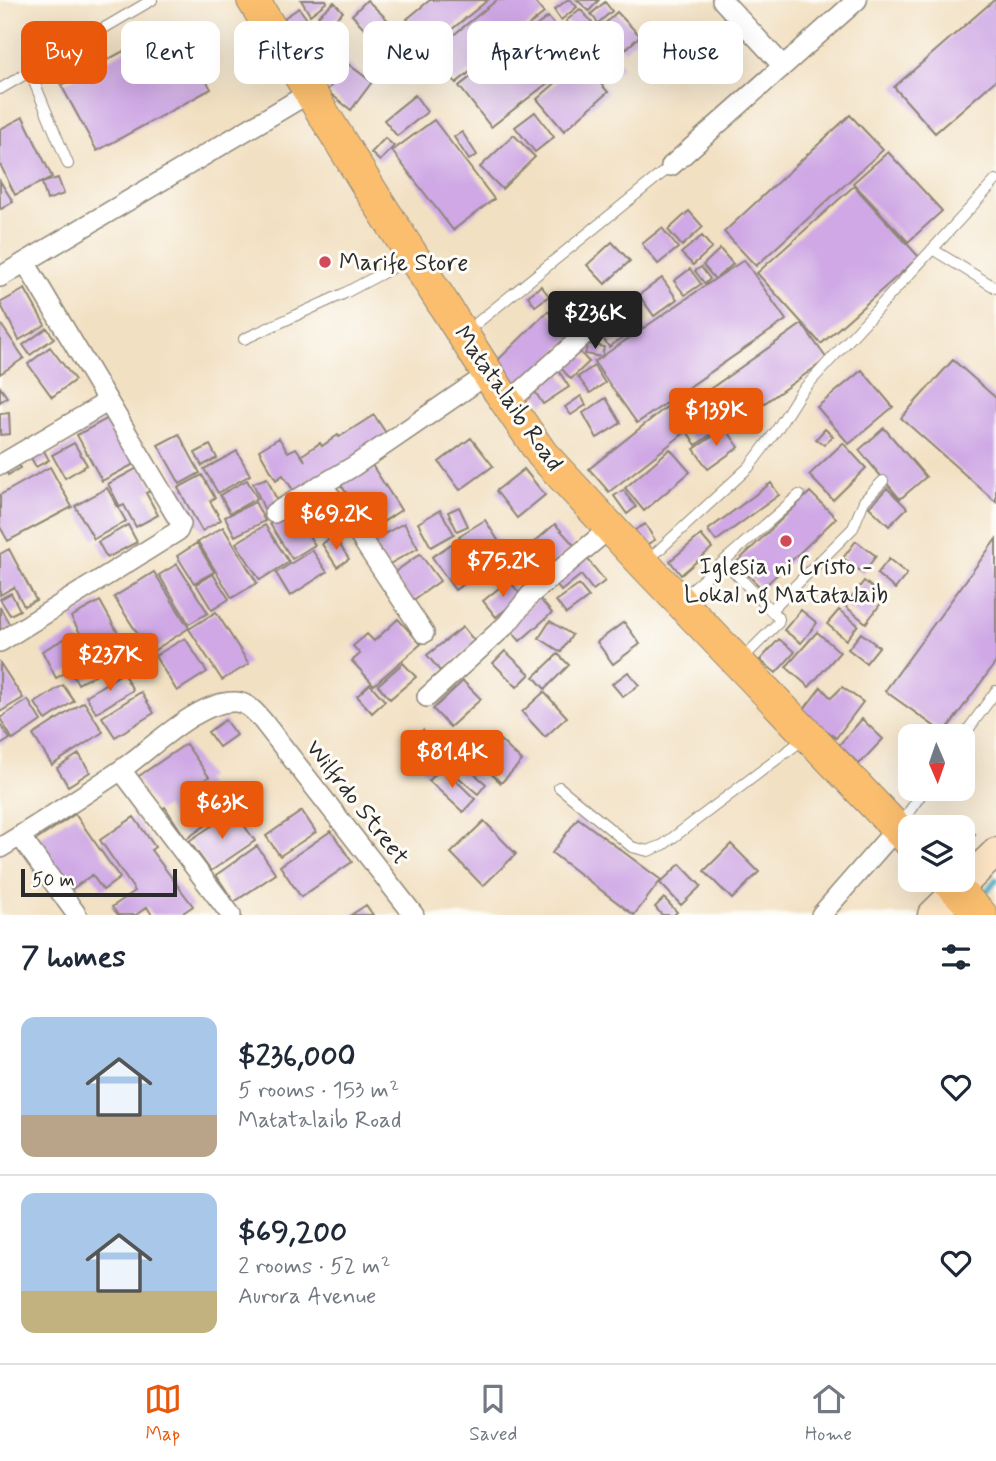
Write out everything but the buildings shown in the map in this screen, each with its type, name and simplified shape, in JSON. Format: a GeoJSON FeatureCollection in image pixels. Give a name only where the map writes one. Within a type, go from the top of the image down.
{"type":"FeatureCollection","features":[{"type":"Feature","properties":{"kind":"main road","name":"Matatalaib Road"},"geometry":{"type":"LineString","coordinates":[[254,0],[309,93],[413,257],[542,454],[643,564],[898,830]]}},
{"type":"Feature","properties":{"kind":"main road"},"geometry":{"type":"LineString","coordinates":[[958,892],[981,915]]}},
{"type":"Feature","properties":{"kind":"street"},"geometry":{"type":"LineString","coordinates":[[722,0],[783,66]]}},
{"type":"Feature","properties":{"kind":"street"},"geometry":{"type":"LineString","coordinates":[[671,166],[857,0]]}},
{"type":"Feature","properties":{"kind":"street"},"geometry":{"type":"LineString","coordinates":[[0,277],[309,93]]}},
{"type":"Feature","properties":{"kind":"street"},"geometry":{"type":"LineString","coordinates":[[0,642],[178,531],[181,522],[25,262]]}},
{"type":"Feature","properties":{"kind":"street"},"geometry":{"type":"LineString","coordinates":[[507,404],[605,316]]}},
{"type":"Feature","properties":{"kind":"street"},"geometry":{"type":"LineString","coordinates":[[274,513],[354,466],[488,373]]}},
{"type":"Feature","properties":{"kind":"street"},"geometry":{"type":"LineString","coordinates":[[0,465],[107,402]]}},
{"type":"Feature","properties":{"kind":"street"},"geometry":{"type":"LineString","coordinates":[[320,485],[339,505],[424,633]]}},
{"type":"Feature","properties":{"kind":"street"},"geometry":{"type":"LineString","coordinates":[[427,697],[507,624],[531,594],[610,528]]}},
{"type":"Feature","properties":{"kind":"street","name":"Wilfrdo Street"},"geometry":{"type":"LineString","coordinates":[[0,848],[121,770],[198,713],[236,702],[248,705],[262,720],[414,915]]}},
{"type":"Feature","properties":{"kind":"street"},"geometry":{"type":"LineString","coordinates":[[121,770],[231,915]]}},
{"type":"Feature","properties":{"kind":"street"},"geometry":{"type":"LineString","coordinates":[[20,836],[77,915]]}},
{"type":"Feature","properties":{"kind":"street"},"geometry":{"type":"LineString","coordinates":[[821,915],[898,840]]}},
{"type":"Feature","properties":{"kind":"street"},"geometry":{"type":"LineString","coordinates":[[975,868],[996,852]]}},
{"type":"Feature","properties":{"kind":"street"},"geometry":{"type":"LineString","coordinates":[[932,915],[948,892]]}},
{"type":"Feature","properties":{"kind":"lane"},"geometry":{"type":"LineString","coordinates":[[107,27],[152,0]]}},
{"type":"Feature","properties":{"kind":"lane"},"geometry":{"type":"LineString","coordinates":[[0,89],[21,77]]}},
{"type":"Feature","properties":{"kind":"lane"},"geometry":{"type":"LineString","coordinates":[[35,84],[68,164]]}},
{"type":"Feature","properties":{"kind":"lane"},"geometry":{"type":"LineString","coordinates":[[464,334],[671,166]]}},
{"type":"Feature","properties":{"kind":"lane"},"geometry":{"type":"LineString","coordinates":[[643,564],[749,467],[800,393],[996,180]]}},
{"type":"Feature","properties":{"kind":"lane"},"geometry":{"type":"LineString","coordinates":[[932,249],[996,288]]}},
{"type":"Feature","properties":{"kind":"lane"},"geometry":{"type":"LineString","coordinates":[[244,339],[343,294],[413,257]]}},
{"type":"Feature","properties":{"kind":"lane"},"geometry":{"type":"LineString","coordinates":[[772,610],[853,528],[864,501],[883,481]]}},
{"type":"Feature","properties":{"kind":"lane"},"geometry":{"type":"LineString","coordinates":[[678,600],[799,495]]}},
{"type":"Feature","properties":{"kind":"lane"},"geometry":{"type":"LineString","coordinates":[[724,561],[778,615],[778,623],[738,663]]}},
{"type":"Feature","properties":{"kind":"lane"},"geometry":{"type":"LineString","coordinates":[[972,724],[996,691]]}},
{"type":"Feature","properties":{"kind":"lane"},"geometry":{"type":"LineString","coordinates":[[559,787],[632,847],[648,851],[663,845],[808,736]]}},
{"type":"Feature","properties":{"kind":"waterway"},"geometry":{"type":"LineString","coordinates":[[987,891],[996,880]]}},
{"type":"Feature","properties":{"kind":"place","name":"Marife Store"},"geometry":{"type":"Point","coordinates":[325,262]}},
{"type":"Feature","properties":{"kind":"place","name":"Iglesia ni Cristo - Lokal ng Matatalaib"},"geometry":{"type":"Point","coordinates":[786,541]}}]}
